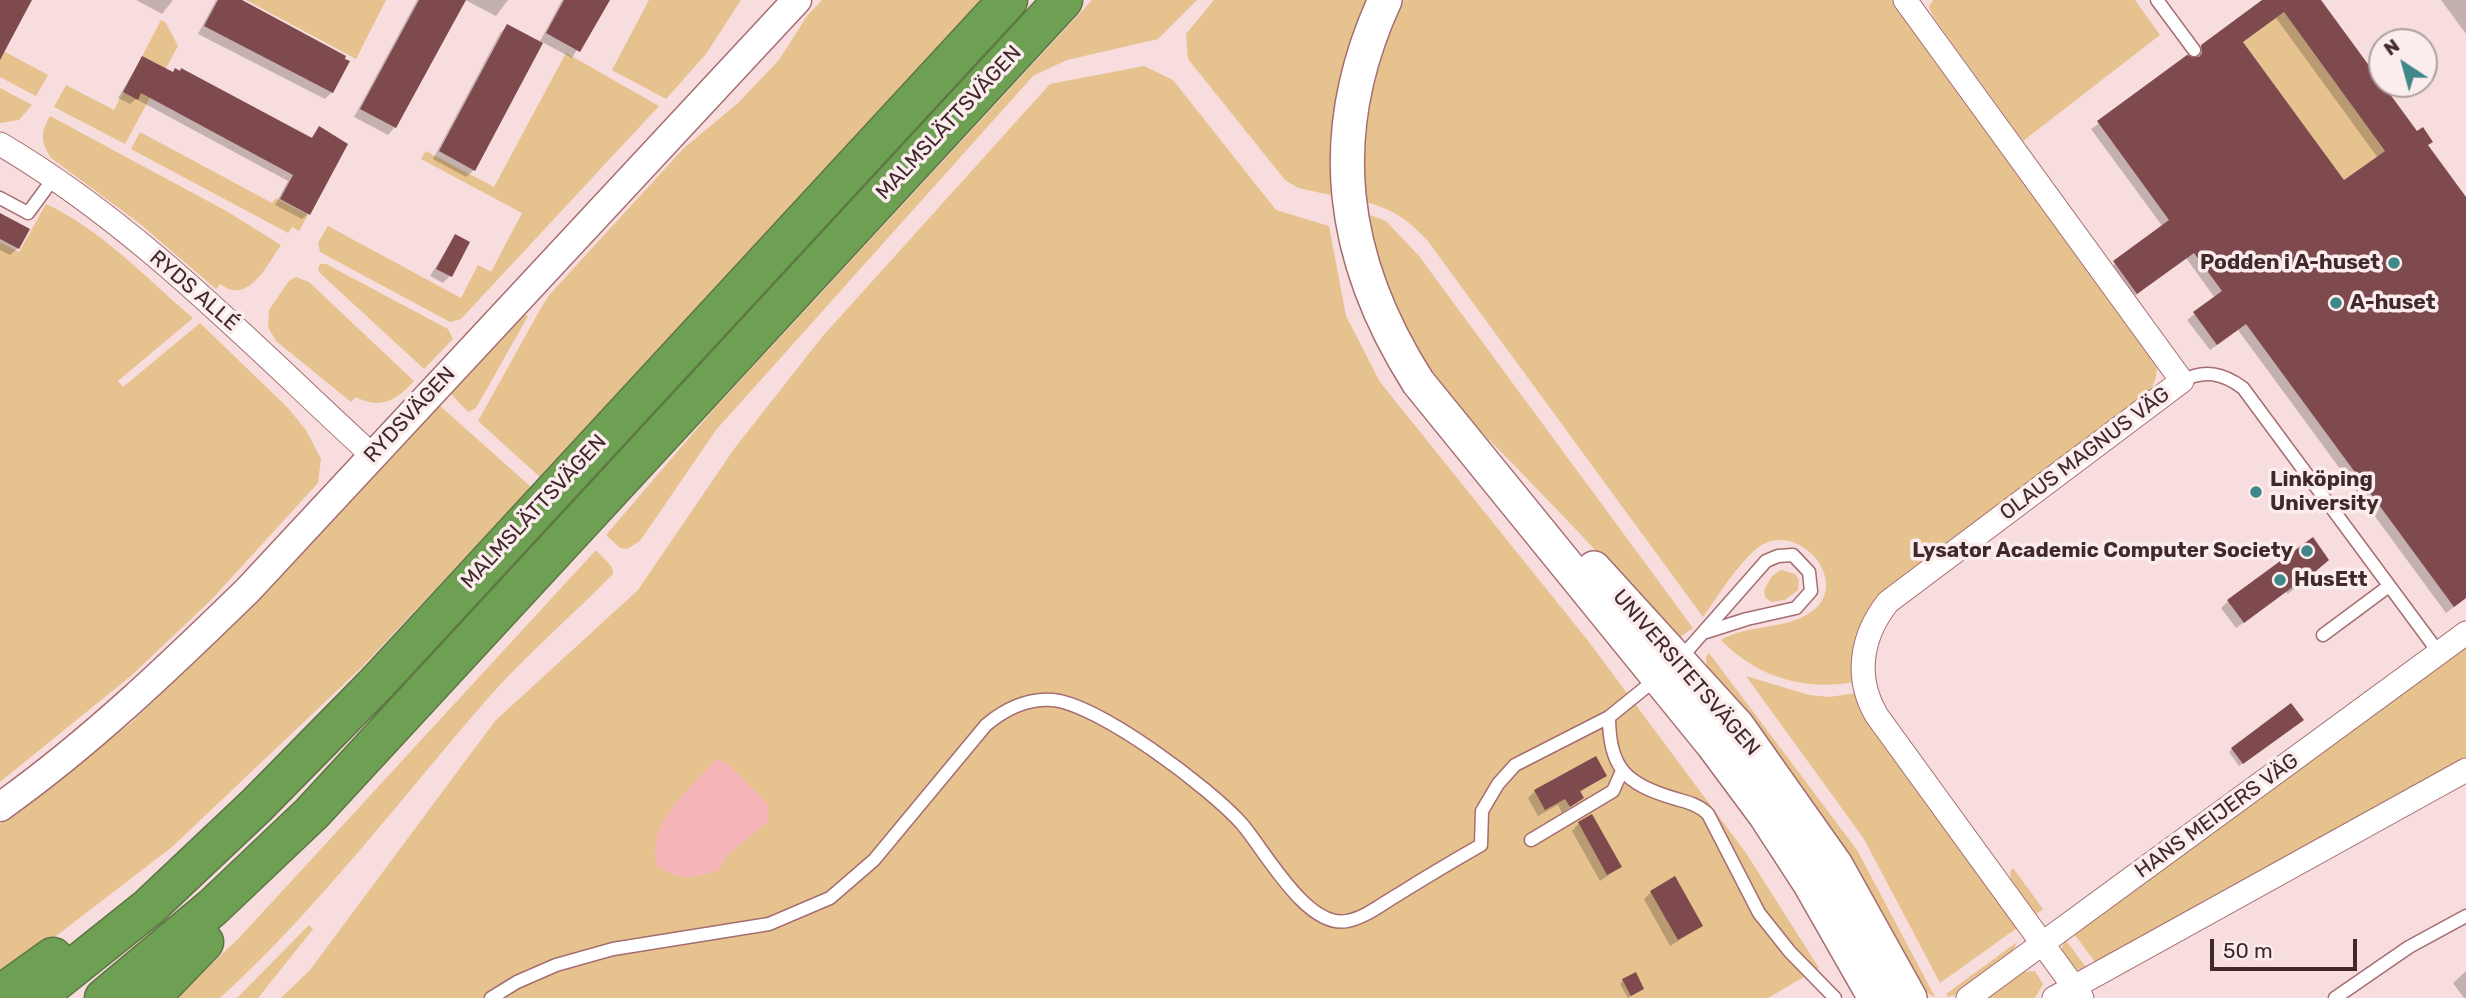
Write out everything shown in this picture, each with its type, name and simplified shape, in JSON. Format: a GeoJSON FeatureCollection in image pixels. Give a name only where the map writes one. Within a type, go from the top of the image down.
{"type":"FeatureCollection","features":[{"type":"Feature","properties":{"kind":"highway","name":"MALMSLÄTTSVÄGEN"},"geometry":{"type":"LineString","coordinates":[[35,998],[149,907],[257,806],[377,683],[1008,0]]}},
{"type":"Feature","properties":{"kind":"highway","name":"MALMSLÄTTSVÄGEN"},"geometry":{"type":"LineString","coordinates":[[104,998],[213,907],[312,813],[1063,0]]}},
{"type":"Feature","properties":{"kind":"highway"},"geometry":{"type":"LineString","coordinates":[[0,995],[257,806]]}},
{"type":"Feature","properties":{"kind":"highway"},"geometry":{"type":"LineString","coordinates":[[150,998],[238,907],[312,813]]}},
{"type":"Feature","properties":{"kind":"main road","name":"UNIVERSITETSVÄGEN"},"geometry":{"type":"LineString","coordinates":[[1385,0],[1362,58],[1348,129],[1348,170],[1357,242],[1382,322],[1418,382],[1669,668],[1810,884],[1875,998]]}},
{"type":"Feature","properties":{"kind":"main road","name":"UNIVERSITETSVÄGEN"},"geometry":{"type":"LineString","coordinates":[[1669,668],[1737,725],[1836,865],[1910,998]]}},
{"type":"Feature","properties":{"kind":"street","name":"RYDSVÄGEN"},"geometry":{"type":"LineString","coordinates":[[0,807],[44,776],[157,680],[248,590],[797,0]]}},
{"type":"Feature","properties":{"kind":"street","name":"OLAUS MAGNUS VÄG"},"geometry":{"type":"LineString","coordinates":[[1906,0],[2182,381],[1888,602],[1870,627],[1865,646],[1864,686],[1870,704],[2044,944],[2070,994]]}},
{"type":"Feature","properties":{"kind":"street","name":"RYDS ALLÉ"},"geometry":{"type":"LineString","coordinates":[[0,144],[124,231],[230,321],[373,456]]}},
{"type":"Feature","properties":{"kind":"street","name":"HANS MEIJERS VÄG"},"geometry":{"type":"LineString","coordinates":[[1968,998],[2466,633]]}},
{"type":"Feature","properties":{"kind":"street"},"geometry":{"type":"LineString","coordinates":[[2070,994],[2466,769]]}},
{"type":"Feature","properties":{"kind":"lane"},"geometry":{"type":"LineString","coordinates":[[2157,0],[2194,50]]}},
{"type":"Feature","properties":{"kind":"lane"},"geometry":{"type":"LineString","coordinates":[[0,198],[28,214],[53,179]]}},
{"type":"Feature","properties":{"kind":"lane"},"geometry":{"type":"LineString","coordinates":[[2182,381],[2208,373],[2223,375],[2243,387],[2439,653]]}},
{"type":"Feature","properties":{"kind":"lane"},"geometry":{"type":"LineString","coordinates":[[491,998],[517,982],[556,965],[613,949],[769,924],[830,898],[874,860],[986,725],[999,714],[1034,701],[1070,703],[1116,726],[1225,807],[1314,912],[1327,919],[1346,922],[1372,911],[1481,845],[1482,811],[1498,784],[1515,765],[1609,717],[1669,668],[1706,632],[1766,561],[1778,556],[1793,555],[1809,572],[1811,591],[1796,608],[1706,632]]}},
{"type":"Feature","properties":{"kind":"lane"},"geometry":{"type":"LineString","coordinates":[[2323,635],[2389,586]]}},
{"type":"Feature","properties":{"kind":"lane"},"geometry":{"type":"LineString","coordinates":[[1609,717],[1609,743],[1622,771],[1650,791],[1700,807],[1708,814],[1759,913],[1783,944],[1835,998]]}},
{"type":"Feature","properties":{"kind":"lane"},"geometry":{"type":"LineString","coordinates":[[1531,840],[1613,791],[1622,771]]}},
{"type":"Feature","properties":{"kind":"lane"},"geometry":{"type":"LineString","coordinates":[[2334,998],[2409,947],[2466,916]]}},
{"type":"Feature","properties":{"kind":"shaded area"},"geometry":{"type":"Polygon","coordinates":[[[246,0],[386,0],[356,59],[246,0]]]}},
{"type":"Feature","properties":{"kind":"shaded area"},"geometry":{"type":"Polygon","coordinates":[[[649,0],[741,0],[706,54],[666,99],[612,70],[649,0]]]}},
{"type":"Feature","properties":{"kind":"shaded area"},"geometry":{"type":"Polygon","coordinates":[[[822,0],[982,0],[541,478],[478,421],[541,308],[550,294],[684,148],[738,103],[779,60],[807,16],[822,0]]]}},
{"type":"Feature","properties":{"kind":"shaded area"},"geometry":{"type":"Polygon","coordinates":[[[1092,0],[1197,0],[1158,39],[1067,60],[1033,76],[716,430],[640,541],[627,549],[620,548],[606,535],[713,410],[1092,0]]]}},
{"type":"Feature","properties":{"kind":"shaded area"},"geometry":{"type":"Polygon","coordinates":[[[1214,0],[1366,0],[1348,48],[1338,96],[1334,146],[1335,196],[1298,188],[1285,180],[1188,59],[1186,34],[1214,0]]]}},
{"type":"Feature","properties":{"kind":"shaded area"},"geometry":{"type":"Polygon","coordinates":[[[1404,0],[1892,0],[2156,360],[2157,373],[2149,393],[1877,601],[1854,682],[1799,682],[1765,672],[1735,653],[1721,640],[1742,631],[1787,623],[1808,614],[1821,601],[1826,587],[1824,572],[1815,558],[1803,547],[1788,541],[1772,541],[1756,549],[1734,573],[1703,617],[1427,240],[1399,216],[1365,202],[1365,149],[1371,98],[1384,49],[1404,0]]]}},
{"type":"Feature","properties":{"kind":"shaded area"},"geometry":{"type":"Polygon","coordinates":[[[1933,0],[2135,0],[2160,35],[2023,141],[1934,18],[1929,7],[1933,0]]]}},
{"type":"Feature","properties":{"kind":"shaded area"},"geometry":{"type":"Polygon","coordinates":[[[2284,12],[2385,151],[2344,180],[2243,42],[2284,12]]]}},
{"type":"Feature","properties":{"kind":"shaded area"},"geometry":{"type":"Polygon","coordinates":[[[161,20],[166,23],[178,46],[125,144],[54,107],[66,85],[114,110],[161,20]]]}},
{"type":"Feature","properties":{"kind":"shaded area"},"geometry":{"type":"Polygon","coordinates":[[[0,49],[48,75],[36,96],[0,77],[0,49]]]}},
{"type":"Feature","properties":{"kind":"shaded area"},"geometry":{"type":"Polygon","coordinates":[[[566,53],[659,106],[461,319],[450,322],[320,252],[318,243],[328,226],[461,298],[478,265],[491,272],[522,213],[421,159],[426,151],[494,187],[566,53]]]}},
{"type":"Feature","properties":{"kind":"shaded area"},"geometry":{"type":"Polygon","coordinates":[[[1144,66],[1173,80],[1276,210],[1329,226],[1346,316],[1380,382],[1589,642],[1746,853],[1819,968],[1768,998],[281,998],[310,970],[495,721],[638,590],[734,449],[822,337],[1050,84],[1144,66]]]}},
{"type":"Feature","properties":{"kind":"shaded area"},"geometry":{"type":"Polygon","coordinates":[[[0,88],[32,105],[19,120],[0,123],[0,88]]]}},
{"type":"Feature","properties":{"kind":"shaded area"},"geometry":{"type":"Polygon","coordinates":[[[50,116],[228,212],[281,245],[263,272],[248,287],[239,290],[220,284],[216,289],[139,223],[51,158],[43,137],[50,116]]]}},
{"type":"Feature","properties":{"kind":"shaded area"},"geometry":{"type":"Polygon","coordinates":[[[140,132],[272,203],[276,198],[308,215],[299,231],[292,227],[288,233],[131,149],[140,132]]]}},
{"type":"Feature","properties":{"kind":"shaded area"},"geometry":{"type":"Polygon","coordinates":[[[46,204],[66,214],[105,241],[193,318],[118,381],[123,387],[200,323],[288,408],[306,430],[321,459],[318,483],[211,600],[132,675],[0,782],[0,242],[19,252],[46,204]]]}},
{"type":"Feature","properties":{"kind":"shaded area"},"geometry":{"type":"Polygon","coordinates":[[[1365,213],[1386,221],[1419,256],[1693,628],[1676,640],[1448,395],[1429,370],[1400,313],[1377,254],[1365,213]]]}},
{"type":"Feature","properties":{"kind":"shaded area"},"geometry":{"type":"Polygon","coordinates":[[[320,264],[326,264],[448,329],[453,339],[424,369],[322,275],[318,270],[320,264]]]}},
{"type":"Feature","properties":{"kind":"shaded area"},"geometry":{"type":"Polygon","coordinates":[[[296,277],[309,282],[414,381],[388,401],[373,403],[356,397],[351,402],[276,341],[268,327],[269,310],[289,281],[296,277]]]}},
{"type":"Feature","properties":{"kind":"shaded area"},"geometry":{"type":"Polygon","coordinates":[[[524,314],[528,316],[476,408],[468,412],[450,393],[524,314]]]}},
{"type":"Feature","properties":{"kind":"shaded area"},"geometry":{"type":"Polygon","coordinates":[[[439,405],[531,487],[363,666],[172,847],[0,979],[0,824],[131,723],[263,594],[439,405]]]}},
{"type":"Feature","properties":{"kind":"shaded area"},"geometry":{"type":"Polygon","coordinates":[[[596,550],[612,567],[613,574],[489,697],[359,852],[291,927],[220,998],[175,998],[239,938],[596,550]]]}},
{"type":"Feature","properties":{"kind":"shaded area"},"geometry":{"type":"Polygon","coordinates":[[[1781,570],[1795,574],[1799,580],[1798,590],[1785,600],[1771,602],[1765,597],[1764,590],[1772,576],[1781,570]]]}},
{"type":"Feature","properties":{"kind":"shaded area"},"geometry":{"type":"Polygon","coordinates":[[[2466,646],[2466,762],[2098,966],[2074,934],[2466,646]]]}},
{"type":"Feature","properties":{"kind":"shaded area"},"geometry":{"type":"Polygon","coordinates":[[[1709,653],[1857,850],[1935,997],[1919,989],[1708,677],[1706,657],[1709,653]]]}},
{"type":"Feature","properties":{"kind":"shaded area"},"geometry":{"type":"Polygon","coordinates":[[[1746,676],[1809,695],[1829,697],[1857,693],[2017,928],[1940,983],[1864,839],[1746,676]]]}},
{"type":"Feature","properties":{"kind":"shaded area"},"geometry":{"type":"Polygon","coordinates":[[[716,759],[727,763],[769,805],[768,822],[728,854],[719,870],[694,877],[674,875],[657,866],[655,850],[658,835],[673,808],[716,759]]]}},
{"type":"Feature","properties":{"kind":"shaded area"},"geometry":{"type":"Polygon","coordinates":[[[2013,868],[2043,909],[2035,915],[2011,882],[2010,872],[2013,868]]]}},
{"type":"Feature","properties":{"kind":"shaded area"},"geometry":{"type":"Polygon","coordinates":[[[309,925],[313,929],[258,998],[237,998],[309,925]]]}},
{"type":"Feature","properties":{"kind":"shaded area"},"geometry":{"type":"Polygon","coordinates":[[[2065,939],[2088,970],[2074,969],[2061,951],[2065,939]]]}},
{"type":"Feature","properties":{"kind":"shaded area"},"geometry":{"type":"Polygon","coordinates":[[[2017,942],[2013,951],[1962,993],[1948,997],[1946,994],[2017,942]]]}},
{"type":"Feature","properties":{"kind":"shaded area"},"geometry":{"type":"Polygon","coordinates":[[[2035,971],[2043,984],[2035,998],[1983,998],[2022,972],[2035,971]]]}},
{"type":"Feature","properties":{"kind":"building"},"geometry":{"type":"Polygon","coordinates":[[[0,0],[32,0],[0,60],[0,0]]]}},
{"type":"Feature","properties":{"kind":"building"},"geometry":{"type":"Polygon","coordinates":[[[218,0],[242,0],[346,56],[345,59],[350,61],[333,93],[204,26],[218,0]]]}},
{"type":"Feature","properties":{"kind":"building"},"geometry":{"type":"Polygon","coordinates":[[[419,0],[466,0],[396,128],[360,109],[419,0]]]}},
{"type":"Feature","properties":{"kind":"building"},"geometry":{"type":"Polygon","coordinates":[[[564,0],[610,0],[580,52],[546,33],[564,0]]]}},
{"type":"Feature","properties":{"kind":"building","name":"A-huset"},"geometry":{"type":"Polygon","coordinates":[[[2262,0],[2321,0],[2368,64],[2368,98],[2393,98],[2417,131],[2423,127],[2433,142],[2428,145],[2466,197],[2466,598],[2454,607],[2246,324],[2217,345],[2193,312],[2222,291],[2194,253],[2137,294],[2113,261],[2169,220],[2097,121],[2187,55],[2199,57],[2202,53],[2201,45],[2262,0]],[[2284,12],[2243,42],[2344,180],[2385,151],[2284,12]]]}},
{"type":"Feature","properties":{"kind":"building"},"geometry":{"type":"Polygon","coordinates":[[[507,24],[543,43],[475,171],[439,151],[507,24]]]}},
{"type":"Feature","properties":{"kind":"building"},"geometry":{"type":"Polygon","coordinates":[[[142,56],[173,72],[175,68],[180,71],[181,68],[312,138],[319,126],[348,144],[310,215],[280,199],[293,175],[141,93],[138,100],[123,92],[142,56]]]}},
{"type":"Feature","properties":{"kind":"building"},"geometry":{"type":"Polygon","coordinates":[[[0,213],[30,229],[19,249],[0,239],[0,213]]]}},
{"type":"Feature","properties":{"kind":"building"},"geometry":{"type":"Polygon","coordinates":[[[455,234],[470,242],[452,277],[436,269],[455,234]]]}},
{"type":"Feature","properties":{"kind":"building","name":"HusEtt"},"geometry":{"type":"Polygon","coordinates":[[[2313,537],[2329,560],[2296,588],[2294,586],[2244,623],[2227,600],[2313,537]]]}},
{"type":"Feature","properties":{"kind":"building"},"geometry":{"type":"Polygon","coordinates":[[[2291,703],[2304,720],[2243,764],[2231,748],[2291,703]]]}},
{"type":"Feature","properties":{"kind":"building"},"geometry":{"type":"Polygon","coordinates":[[[1596,756],[1607,776],[1580,791],[1584,798],[1570,807],[1565,799],[1545,810],[1534,790],[1596,756]]]}},
{"type":"Feature","properties":{"kind":"building"},"geometry":{"type":"Polygon","coordinates":[[[1592,814],[1622,867],[1607,875],[1578,822],[1592,814]]]}},
{"type":"Feature","properties":{"kind":"building"},"geometry":{"type":"Polygon","coordinates":[[[1675,876],[1703,926],[1678,940],[1650,891],[1675,876]]]}},
{"type":"Feature","properties":{"kind":"building"},"geometry":{"type":"Polygon","coordinates":[[[1636,972],[1644,989],[1631,996],[1622,979],[1636,972]]]}},
{"type":"Feature","properties":{"kind":"place","name":"Podden i A-huset"},"geometry":{"type":"Point","coordinates":[2394,263]}},
{"type":"Feature","properties":{"kind":"place","name":"A-huset"},"geometry":{"type":"Point","coordinates":[2336,303]}},
{"type":"Feature","properties":{"kind":"place","name":"Linköping University"},"geometry":{"type":"Point","coordinates":[2256,492]}},
{"type":"Feature","properties":{"kind":"place","name":"Lysator Academic Computer Society"},"geometry":{"type":"Point","coordinates":[2307,551]}},
{"type":"Feature","properties":{"kind":"place","name":"HusEtt"},"geometry":{"type":"Point","coordinates":[2280,580]}}]}
